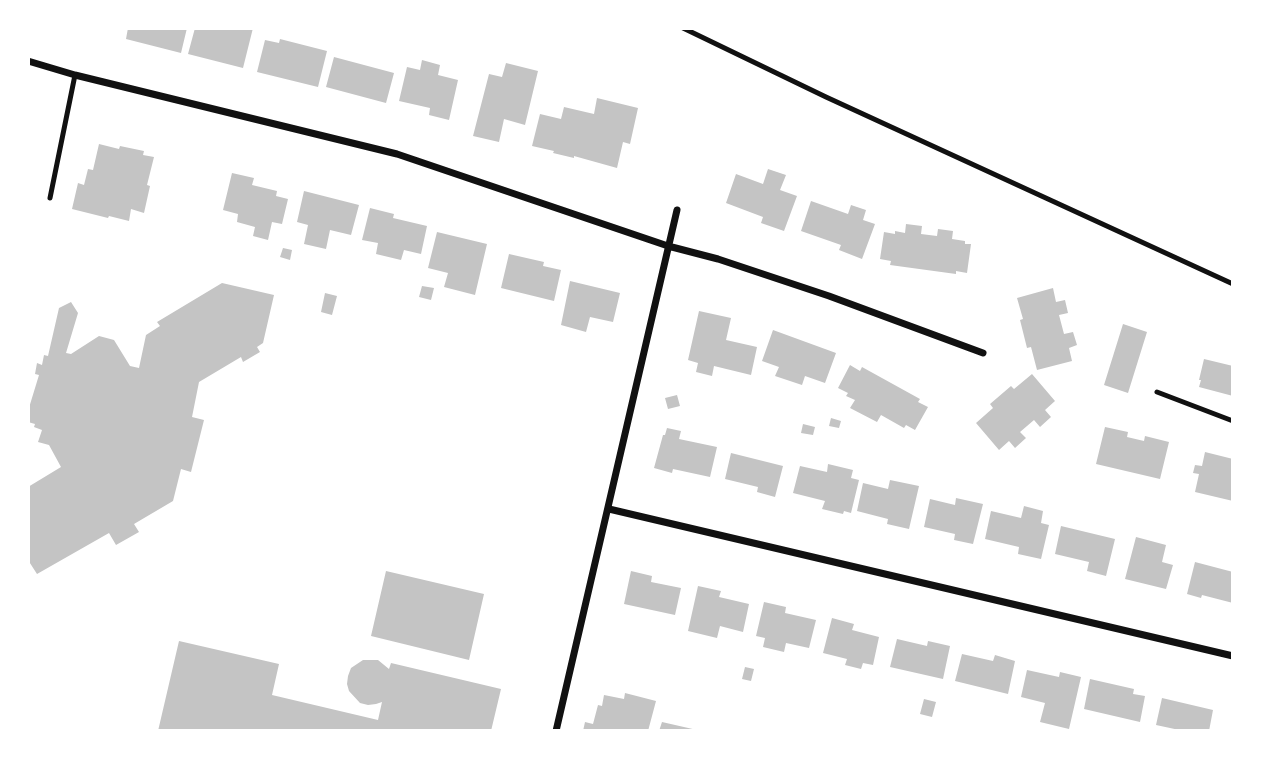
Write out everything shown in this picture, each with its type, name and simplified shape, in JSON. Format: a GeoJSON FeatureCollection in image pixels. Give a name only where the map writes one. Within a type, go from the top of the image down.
{"type":"FeatureCollection","features":[{"type":"Feature","properties":{"kind":"street"},"geometry":{"type":"LineString","coordinates":[[28,61],[397,154],[668,246],[718,259],[816,292],[983,352]]}},
{"type":"Feature","properties":{"kind":"street"},"geometry":{"type":"LineString","coordinates":[[556,731],[677,210]]}},
{"type":"Feature","properties":{"kind":"street"},"geometry":{"type":"LineString","coordinates":[[609,509],[1233,656]]}},
{"type":"Feature","properties":{"kind":"lane"},"geometry":{"type":"LineString","coordinates":[[682,28],[1233,284]]}},
{"type":"Feature","properties":{"kind":"lane"},"geometry":{"type":"LineString","coordinates":[[50,198],[75,75]]}},
{"type":"Feature","properties":{"kind":"lane"},"geometry":{"type":"LineString","coordinates":[[1157,392],[1233,421]]}},
{"type":"Feature","properties":{"kind":"building"},"geometry":{"type":"Polygon","coordinates":[[[128,28],[187,28],[181,53],[126,39],[128,28]]]}},
{"type":"Feature","properties":{"kind":"building"},"geometry":{"type":"Polygon","coordinates":[[[195,28],[253,28],[243,68],[188,54],[195,28]]]}},
{"type":"Feature","properties":{"kind":"building"},"geometry":{"type":"Polygon","coordinates":[[[280,39],[327,51],[318,87],[257,72],[265,40],[279,43],[280,39]]]}},
{"type":"Feature","properties":{"kind":"building"},"geometry":{"type":"Polygon","coordinates":[[[334,57],[394,73],[386,103],[326,87],[334,57]]]}},
{"type":"Feature","properties":{"kind":"building"},"geometry":{"type":"Polygon","coordinates":[[[422,60],[440,65],[438,75],[458,80],[449,120],[429,115],[430,108],[399,101],[407,67],[420,70],[422,60]]]}},
{"type":"Feature","properties":{"kind":"building"},"geometry":{"type":"Polygon","coordinates":[[[506,63],[538,71],[525,125],[504,119],[499,142],[473,136],[489,74],[502,77],[506,63]]]}},
{"type":"Feature","properties":{"kind":"building"},"geometry":{"type":"Polygon","coordinates":[[[597,98],[638,108],[630,144],[623,142],[617,168],[532,146],[540,114],[561,119],[564,107],[594,114],[597,98]]]}},
{"type":"Feature","properties":{"kind":"building"},"geometry":{"type":"Polygon","coordinates":[[[99,144],[144,151],[143,155],[154,157],[144,213],[131,209],[129,221],[72,209],[78,183],[84,185],[88,169],[93,170],[99,144]]]}},
{"type":"Feature","properties":{"kind":"building"},"geometry":{"type":"Polygon","coordinates":[[[768,169],[786,175],[780,190],[797,196],[784,231],[761,223],[763,217],[726,203],[736,174],[763,184],[768,169]]]}},
{"type":"Feature","properties":{"kind":"building"},"geometry":{"type":"Polygon","coordinates":[[[232,173],[254,178],[252,185],[277,191],[276,196],[288,199],[282,224],[272,222],[268,240],[253,236],[255,227],[237,222],[238,214],[223,210],[232,173]]]}},
{"type":"Feature","properties":{"kind":"building"},"geometry":{"type":"Polygon","coordinates":[[[304,191],[359,205],[351,235],[330,230],[326,249],[304,244],[308,225],[297,222],[304,191]]]}},
{"type":"Feature","properties":{"kind":"building"},"geometry":{"type":"Polygon","coordinates":[[[811,201],[848,214],[851,205],[866,210],[863,220],[875,224],[862,259],[839,250],[841,245],[801,231],[811,201]]]}},
{"type":"Feature","properties":{"kind":"building"},"geometry":{"type":"Polygon","coordinates":[[[370,208],[394,214],[393,218],[427,226],[421,254],[404,250],[401,260],[376,254],[378,243],[362,240],[370,208]]]}},
{"type":"Feature","properties":{"kind":"building"},"geometry":{"type":"Polygon","coordinates":[[[906,224],[922,226],[921,234],[937,236],[938,229],[953,231],[952,239],[971,244],[967,273],[956,271],[956,274],[890,265],[891,261],[880,259],[884,232],[905,233],[906,224]]]}},
{"type":"Feature","properties":{"kind":"building"},"geometry":{"type":"Polygon","coordinates":[[[437,232],[487,244],[475,295],[444,287],[448,273],[428,268],[437,232]]]}},
{"type":"Feature","properties":{"kind":"building"},"geometry":{"type":"Polygon","coordinates":[[[283,248],[292,250],[290,260],[280,257],[283,248]]]}},
{"type":"Feature","properties":{"kind":"building"},"geometry":{"type":"Polygon","coordinates":[[[509,254],[544,262],[543,266],[561,270],[554,301],[501,288],[509,254]]]}},
{"type":"Feature","properties":{"kind":"building"},"geometry":{"type":"Polygon","coordinates":[[[570,281],[620,293],[613,322],[590,317],[586,332],[561,325],[570,281]]]}},
{"type":"Feature","properties":{"kind":"building"},"geometry":{"type":"Polygon","coordinates":[[[222,283],[274,295],[263,343],[257,347],[260,352],[243,362],[241,357],[199,382],[192,417],[204,420],[191,472],[181,469],[173,501],[134,524],[139,532],[116,545],[109,533],[37,574],[28,560],[28,487],[61,467],[49,445],[38,442],[42,430],[28,422],[28,411],[39,375],[35,374],[37,363],[42,365],[44,355],[48,356],[59,308],[71,302],[78,313],[66,353],[71,354],[99,336],[114,340],[130,366],[139,368],[146,335],[160,326],[157,322],[222,283]]]}},
{"type":"Feature","properties":{"kind":"building"},"geometry":{"type":"Polygon","coordinates":[[[422,286],[434,288],[431,300],[419,297],[422,286]]]}},
{"type":"Feature","properties":{"kind":"building"},"geometry":{"type":"Polygon","coordinates":[[[1053,288],[1056,302],[1065,300],[1068,313],[1059,315],[1064,334],[1073,332],[1077,345],[1069,348],[1072,361],[1037,370],[1031,347],[1027,348],[1017,298],[1053,288]]]}},
{"type":"Feature","properties":{"kind":"building"},"geometry":{"type":"Polygon","coordinates":[[[325,293],[337,296],[332,315],[321,312],[325,293]]]}},
{"type":"Feature","properties":{"kind":"building"},"geometry":{"type":"Polygon","coordinates":[[[699,311],[731,318],[726,340],[757,347],[751,375],[714,366],[712,376],[696,372],[698,363],[688,360],[699,311]]]}},
{"type":"Feature","properties":{"kind":"building"},"geometry":{"type":"Polygon","coordinates":[[[1123,324],[1147,332],[1128,393],[1104,385],[1123,324]]]}},
{"type":"Feature","properties":{"kind":"building"},"geometry":{"type":"Polygon","coordinates":[[[773,330],[836,353],[825,383],[805,376],[802,385],[775,376],[779,367],[762,361],[773,330]]]}},
{"type":"Feature","properties":{"kind":"building"},"geometry":{"type":"Polygon","coordinates":[[[1204,359],[1233,366],[1233,396],[1199,387],[1204,359]]]}},
{"type":"Feature","properties":{"kind":"building"},"geometry":{"type":"Polygon","coordinates":[[[850,365],[860,371],[862,367],[920,399],[918,402],[928,407],[915,430],[906,425],[904,428],[881,415],[877,422],[850,408],[855,400],[838,388],[850,365]]]}},
{"type":"Feature","properties":{"kind":"building"},"geometry":{"type":"Polygon","coordinates":[[[1032,374],[1055,401],[1045,410],[1051,417],[1040,427],[1034,420],[1020,432],[1026,438],[1015,448],[1009,441],[999,450],[976,423],[993,408],[990,404],[1011,386],[1014,389],[1032,374]]]}},
{"type":"Feature","properties":{"kind":"building"},"geometry":{"type":"Polygon","coordinates":[[[677,395],[680,406],[668,409],[665,398],[677,395]]]}},
{"type":"Feature","properties":{"kind":"building"},"geometry":{"type":"Polygon","coordinates":[[[831,418],[841,421],[839,428],[829,426],[831,418]]]}},
{"type":"Feature","properties":{"kind":"building"},"geometry":{"type":"Polygon","coordinates":[[[803,424],[815,427],[813,435],[801,433],[803,424]]]}},
{"type":"Feature","properties":{"kind":"building"},"geometry":{"type":"Polygon","coordinates":[[[1105,427],[1128,432],[1127,437],[1144,441],[1145,436],[1169,442],[1160,479],[1096,464],[1105,427]]]}},
{"type":"Feature","properties":{"kind":"building"},"geometry":{"type":"Polygon","coordinates":[[[667,428],[681,431],[679,439],[717,447],[710,477],[654,468],[667,428]]]}},
{"type":"Feature","properties":{"kind":"building"},"geometry":{"type":"Polygon","coordinates":[[[1205,452],[1233,459],[1233,501],[1195,492],[1199,474],[1193,473],[1195,465],[1202,466],[1205,452]]]}},
{"type":"Feature","properties":{"kind":"building"},"geometry":{"type":"Polygon","coordinates":[[[731,453],[783,466],[775,497],[757,492],[758,487],[725,479],[731,453]]]}},
{"type":"Feature","properties":{"kind":"building"},"geometry":{"type":"Polygon","coordinates":[[[828,464],[853,470],[851,478],[859,480],[851,513],[822,509],[825,501],[793,493],[800,466],[827,472],[828,464]]]}},
{"type":"Feature","properties":{"kind":"building"},"geometry":{"type":"Polygon","coordinates":[[[890,480],[919,486],[909,529],[887,524],[888,519],[857,511],[863,483],[888,489],[890,480]]]}},
{"type":"Feature","properties":{"kind":"building"},"geometry":{"type":"Polygon","coordinates":[[[956,498],[983,504],[973,544],[954,540],[955,534],[924,527],[930,499],[955,505],[956,498]]]}},
{"type":"Feature","properties":{"kind":"building"},"geometry":{"type":"Polygon","coordinates":[[[1024,506],[1043,511],[1041,523],[1049,525],[1041,559],[1018,554],[1019,547],[985,539],[991,511],[1021,518],[1024,506]]]}},
{"type":"Feature","properties":{"kind":"building"},"geometry":{"type":"Polygon","coordinates":[[[1061,526],[1115,539],[1106,576],[1087,571],[1089,562],[1055,554],[1061,526]]]}},
{"type":"Feature","properties":{"kind":"building"},"geometry":{"type":"Polygon","coordinates":[[[1136,537],[1166,545],[1162,562],[1173,565],[1166,589],[1125,579],[1136,537]]]}},
{"type":"Feature","properties":{"kind":"building"},"geometry":{"type":"Polygon","coordinates":[[[1195,562],[1233,572],[1233,603],[1187,594],[1195,562]]]}},
{"type":"Feature","properties":{"kind":"building"},"geometry":{"type":"Polygon","coordinates":[[[386,571],[484,594],[469,660],[371,636],[386,571]]]}},
{"type":"Feature","properties":{"kind":"building"},"geometry":{"type":"Polygon","coordinates":[[[631,571],[652,576],[651,582],[681,588],[675,615],[624,604],[631,571]]]}},
{"type":"Feature","properties":{"kind":"building"},"geometry":{"type":"Polygon","coordinates":[[[698,586],[721,591],[719,597],[749,604],[743,632],[720,626],[717,638],[688,631],[698,586]]]}},
{"type":"Feature","properties":{"kind":"building"},"geometry":{"type":"Polygon","coordinates":[[[764,602],[786,607],[785,613],[816,620],[809,648],[786,643],[784,652],[763,647],[765,638],[756,636],[764,602]]]}},
{"type":"Feature","properties":{"kind":"building"},"geometry":{"type":"Polygon","coordinates":[[[832,618],[854,624],[852,630],[879,637],[873,665],[863,663],[861,669],[845,665],[847,659],[823,653],[832,618]]]}},
{"type":"Feature","properties":{"kind":"building"},"geometry":{"type":"Polygon","coordinates":[[[897,639],[927,646],[928,641],[950,646],[943,679],[890,667],[897,639]]]}},
{"type":"Feature","properties":{"kind":"building"},"geometry":{"type":"Polygon","coordinates":[[[179,641],[279,664],[272,695],[378,720],[382,702],[368,705],[360,703],[349,691],[347,684],[351,668],[363,660],[378,660],[389,669],[391,663],[501,689],[491,731],[158,731],[179,641]]]}},
{"type":"Feature","properties":{"kind":"building"},"geometry":{"type":"Polygon","coordinates":[[[962,654],[993,661],[995,655],[1015,661],[1008,694],[955,681],[962,654]]]}},
{"type":"Feature","properties":{"kind":"building"},"geometry":{"type":"Polygon","coordinates":[[[745,667],[754,669],[751,681],[742,679],[745,667]]]}},
{"type":"Feature","properties":{"kind":"building"},"geometry":{"type":"Polygon","coordinates":[[[1027,670],[1059,677],[1060,672],[1081,677],[1069,729],[1040,722],[1045,703],[1021,697],[1027,670]]]}},
{"type":"Feature","properties":{"kind":"building"},"geometry":{"type":"Polygon","coordinates":[[[1090,679],[1134,689],[1133,694],[1145,696],[1140,722],[1084,709],[1090,679]]]}},
{"type":"Feature","properties":{"kind":"building"},"geometry":{"type":"Polygon","coordinates":[[[625,693],[656,701],[648,731],[583,731],[585,722],[593,724],[604,695],[624,699],[625,693]]]}},
{"type":"Feature","properties":{"kind":"building"},"geometry":{"type":"Polygon","coordinates":[[[1162,698],[1213,710],[1209,731],[1184,731],[1156,725],[1162,698]]]}},
{"type":"Feature","properties":{"kind":"building"},"geometry":{"type":"Polygon","coordinates":[[[924,699],[936,702],[932,717],[920,714],[924,699]]]}},
{"type":"Feature","properties":{"kind":"building"},"geometry":{"type":"Polygon","coordinates":[[[662,722],[697,730],[697,731],[659,731],[662,722]]]}}]}
